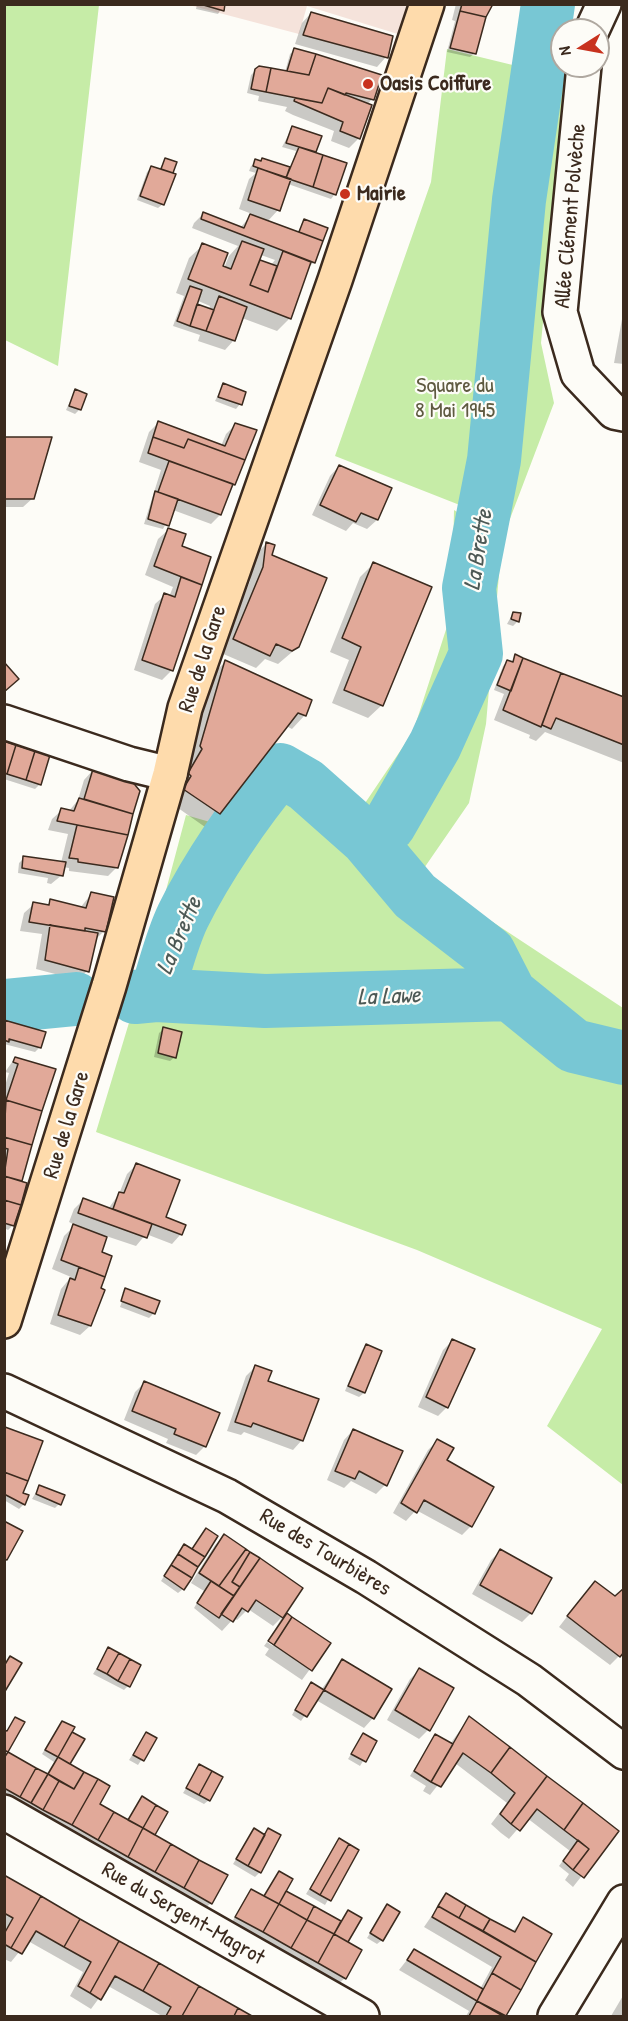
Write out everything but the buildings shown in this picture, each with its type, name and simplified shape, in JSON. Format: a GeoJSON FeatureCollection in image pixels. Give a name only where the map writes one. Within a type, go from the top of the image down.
{"type":"FeatureCollection","features":[{"type":"Feature","properties":{"kind":"main road","name":"Rue de la Gare"},"geometry":{"type":"LineString","coordinates":[[4,1321],[78,1092],[170,774],[185,708],[347,248],[427,4]]}},
{"type":"Feature","properties":{"kind":"street"},"geometry":{"type":"LineString","coordinates":[[598,18],[604,4]]}},
{"type":"Feature","properties":{"kind":"street","name":"Allée Clément Polvèche"},"geometry":{"type":"LineString","coordinates":[[583,78],[560,312],[578,374],[614,412],[624,414]]}},
{"type":"Feature","properties":{"kind":"street"},"geometry":{"type":"LineString","coordinates":[[4,722],[129,764],[170,774]]}},
{"type":"Feature","properties":{"kind":"street","name":"Rue des Tourbières"},"geometry":{"type":"LineString","coordinates":[[4,1391],[227,1496],[366,1576],[529,1680],[624,1752]]}},
{"type":"Feature","properties":{"kind":"street","name":"Rue du Sergent-Magrot"},"geometry":{"type":"LineString","coordinates":[[4,1812],[362,2016]]}},
{"type":"Feature","properties":{"kind":"street"},"geometry":{"type":"LineString","coordinates":[[555,2016],[624,1902]]}},
{"type":"Feature","properties":{"kind":"shaded area"},"geometry":{"type":"Polygon","coordinates":[[[189,5],[410,5],[401,35],[307,6],[299,34],[189,5]]]}},
{"type":"Feature","properties":{"kind":"green space"},"geometry":{"type":"Polygon","coordinates":[[[4,5],[99,5],[58,366],[5,340],[4,5]]]}},
{"type":"Feature","properties":{"kind":"green space","name":"Square du 8 Mai 1945"},"geometry":{"type":"Polygon","coordinates":[[[447,49],[550,74],[550,78],[566,78],[541,343],[554,403],[508,524],[335,456],[431,182],[447,49]]]}},
{"type":"Feature","properties":{"kind":"green space"},"geometry":{"type":"Polygon","coordinates":[[[454,510],[502,540],[486,724],[469,803],[420,874],[623,1008],[623,1485],[547,1426],[602,1329],[417,1250],[96,1132],[144,973],[186,815],[227,827],[279,755],[357,815],[413,732],[452,611],[454,510]]]}},
{"type":"Feature","properties":{"kind":"waterway","name":"La Brette"},"geometry":{"type":"LineString","coordinates":[[156,995],[175,935],[192,898],[227,840],[280,770],[306,785],[367,839],[389,825],[435,745],[476,654],[469,588],[494,460],[519,200],[548,4]]}},
{"type":"Feature","properties":{"kind":"waterway"},"geometry":{"type":"LineString","coordinates":[[367,839],[415,896],[489,953],[510,994]]}},
{"type":"Feature","properties":{"kind":"waterway","name":"La Lawe"},"geometry":{"type":"LineString","coordinates":[[135,997],[156,995],[265,1001],[510,994],[574,1046],[624,1058]]}},
{"type":"Feature","properties":{"kind":"waterway","name":"La Lawe"},"geometry":{"type":"LineString","coordinates":[[4,1006],[76,999]]}},
{"type":"Feature","properties":{"kind":"place","name":"Oasis Coiffure"},"geometry":{"type":"Point","coordinates":[368,84]}},
{"type":"Feature","properties":{"kind":"place","name":"Mairie"},"geometry":{"type":"Point","coordinates":[345,194]}}]}
